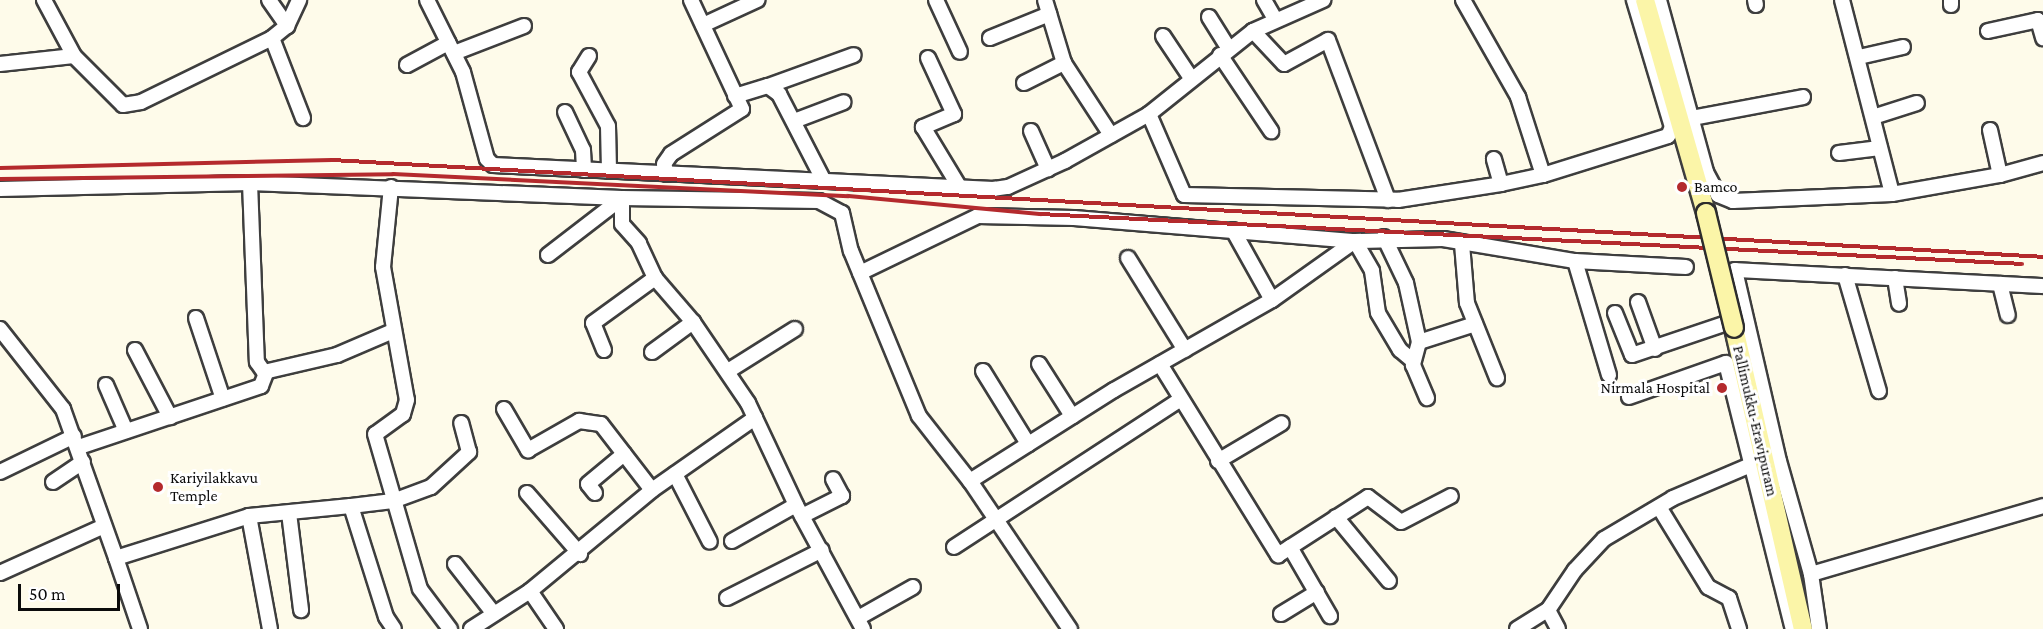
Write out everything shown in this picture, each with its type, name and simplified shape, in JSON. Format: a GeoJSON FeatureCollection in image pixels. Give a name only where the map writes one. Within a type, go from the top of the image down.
{"type":"FeatureCollection","features":[{"type":"Feature","properties":{"kind":"main road","name":"Pallimukku-Eravipuram"},"geometry":{"type":"LineString","coordinates":[[1645,0],[1706,213],[1758,462],[1803,629]]}},
{"type":"Feature","properties":{"kind":"street"},"geometry":{"type":"LineString","coordinates":[[44,0],[74,56],[123,105],[141,102],[272,38],[287,26],[299,0]]}},
{"type":"Feature","properties":{"kind":"street"},"geometry":{"type":"LineString","coordinates":[[269,0],[287,26]]}},
{"type":"Feature","properties":{"kind":"street"},"geometry":{"type":"LineString","coordinates":[[427,0],[463,72],[487,159],[493,165],[960,188],[1008,187],[1048,169],[1149,114],[1191,78],[1253,31],[1275,19],[1323,0]]}},
{"type":"Feature","properties":{"kind":"street"},"geometry":{"type":"LineString","coordinates":[[667,174],[664,164],[671,154],[742,109],[691,0]]}},
{"type":"Feature","properties":{"kind":"street"},"geometry":{"type":"LineString","coordinates":[[703,25],[757,0]]}},
{"type":"Feature","properties":{"kind":"street"},"geometry":{"type":"LineString","coordinates":[[936,0],[960,52]]}},
{"type":"Feature","properties":{"kind":"street"},"geometry":{"type":"LineString","coordinates":[[1264,0],[1275,19]]}},
{"type":"Feature","properties":{"kind":"street"},"geometry":{"type":"LineString","coordinates":[[1463,0],[1518,97],[1543,174]]}},
{"type":"Feature","properties":{"kind":"street"},"geometry":{"type":"LineString","coordinates":[[1149,114],[1184,195],[1388,200],[1502,184],[1668,136],[1672,128],[1634,0]]}},
{"type":"Feature","properties":{"kind":"street"},"geometry":{"type":"LineString","coordinates":[[1659,0],[1707,172],[1718,195],[1733,201],[1892,194],[2000,175],[2043,163]]}},
{"type":"Feature","properties":{"kind":"street"},"geometry":{"type":"LineString","coordinates":[[1842,0],[1859,57],[1892,194]]}},
{"type":"Feature","properties":{"kind":"street"},"geometry":{"type":"LineString","coordinates":[[990,38],[1047,7],[1064,63],[1111,135]]}},
{"type":"Feature","properties":{"kind":"street"},"geometry":{"type":"LineString","coordinates":[[1209,17],[1224,52],[1271,131]]}},
{"type":"Feature","properties":{"kind":"street"},"geometry":{"type":"LineString","coordinates":[[1988,31],[2041,19],[2043,38]]}},
{"type":"Feature","properties":{"kind":"street"},"geometry":{"type":"LineString","coordinates":[[407,65],[451,48],[524,26]]}},
{"type":"Feature","properties":{"kind":"street"},"geometry":{"type":"LineString","coordinates":[[1253,31],[1284,64],[1328,40],[1388,200]]}},
{"type":"Feature","properties":{"kind":"street"},"geometry":{"type":"LineString","coordinates":[[1163,36],[1191,78]]}},
{"type":"Feature","properties":{"kind":"street"},"geometry":{"type":"LineString","coordinates":[[272,38],[303,118]]}},
{"type":"Feature","properties":{"kind":"street"},"geometry":{"type":"LineString","coordinates":[[1859,57],[1903,47]]}},
{"type":"Feature","properties":{"kind":"street"},"geometry":{"type":"LineString","coordinates":[[735,96],[854,55]]}},
{"type":"Feature","properties":{"kind":"street"},"geometry":{"type":"LineString","coordinates":[[0,64],[74,56]]}},
{"type":"Feature","properties":{"kind":"street"},"geometry":{"type":"LineString","coordinates":[[589,56],[579,72],[608,126],[609,171]]}},
{"type":"Feature","properties":{"kind":"street"},"geometry":{"type":"LineString","coordinates":[[928,58],[954,114],[923,127],[960,188]]}},
{"type":"Feature","properties":{"kind":"street"},"geometry":{"type":"LineString","coordinates":[[1024,83],[1064,63]]}},
{"type":"Feature","properties":{"kind":"street"},"geometry":{"type":"LineString","coordinates":[[768,86],[779,94],[824,181]]}},
{"type":"Feature","properties":{"kind":"street"},"geometry":{"type":"LineString","coordinates":[[1692,118],[1803,97]]}},
{"type":"Feature","properties":{"kind":"street"},"geometry":{"type":"LineString","coordinates":[[794,121],[844,102]]}},
{"type":"Feature","properties":{"kind":"street"},"geometry":{"type":"LineString","coordinates":[[1873,117],[1917,103]]}},
{"type":"Feature","properties":{"kind":"street"},"geometry":{"type":"LineString","coordinates":[[565,112],[583,150],[584,170]]}},
{"type":"Feature","properties":{"kind":"street"},"geometry":{"type":"LineString","coordinates":[[1990,130],[2000,175]]}},
{"type":"Feature","properties":{"kind":"street"},"geometry":{"type":"LineString","coordinates":[[1031,131],[1048,169]]}},
{"type":"Feature","properties":{"kind":"street"},"geometry":{"type":"LineString","coordinates":[[1839,153],[1880,148]]}},
{"type":"Feature","properties":{"kind":"street"},"geometry":{"type":"LineString","coordinates":[[1494,159],[1502,184]]}},
{"type":"Feature","properties":{"kind":"street"},"geometry":{"type":"LineString","coordinates":[[250,183],[257,362],[266,372]]}},
{"type":"Feature","properties":{"kind":"street"},"geometry":{"type":"LineString","coordinates":[[0,189],[250,183],[622,198],[819,201],[842,213],[843,228],[860,273],[919,416],[970,481],[1070,629]]}},
{"type":"Feature","properties":{"kind":"street"},"geometry":{"type":"LineString","coordinates":[[391,187],[383,267],[407,400],[403,414],[375,434],[420,589],[450,629]]}},
{"type":"Feature","properties":{"kind":"street"},"geometry":{"type":"LineString","coordinates":[[548,255],[622,198]]}},
{"type":"Feature","properties":{"kind":"street"},"geometry":{"type":"LineString","coordinates":[[622,198],[622,224],[639,243],[655,278],[693,322],[728,371],[755,418],[799,511],[862,626],[913,587]]}},
{"type":"Feature","properties":{"kind":"street"},"geometry":{"type":"LineString","coordinates":[[860,273],[978,216],[1074,218],[1355,240],[1384,237],[1462,244],[1575,261],[1686,267]]}},
{"type":"Feature","properties":{"kind":"street"},"geometry":{"type":"LineString","coordinates":[[1233,230],[1272,300]]}},
{"type":"Feature","properties":{"kind":"street"},"geometry":{"type":"LineString","coordinates":[[1384,237],[1406,283],[1419,342],[1413,361]]}},
{"type":"Feature","properties":{"kind":"street"},"geometry":{"type":"LineString","coordinates":[[970,481],[1072,416],[1272,300],[1355,240]]}},
{"type":"Feature","properties":{"kind":"street"},"geometry":{"type":"LineString","coordinates":[[1355,240],[1372,271],[1378,313],[1400,350],[1413,361],[1427,398]]}},
{"type":"Feature","properties":{"kind":"street"},"geometry":{"type":"LineString","coordinates":[[1462,244],[1467,303],[1497,378]]}},
{"type":"Feature","properties":{"kind":"street"},"geometry":{"type":"LineString","coordinates":[[1128,258],[1185,350]]}},
{"type":"Feature","properties":{"kind":"street"},"geometry":{"type":"LineString","coordinates":[[1575,261],[1609,375]]}},
{"type":"Feature","properties":{"kind":"street"},"geometry":{"type":"LineString","coordinates":[[1819,629],[1811,574],[1744,318],[1735,270],[2043,286]]}},
{"type":"Feature","properties":{"kind":"street"},"geometry":{"type":"LineString","coordinates":[[1845,275],[1879,392]]}},
{"type":"Feature","properties":{"kind":"street"},"geometry":{"type":"LineString","coordinates":[[604,350],[593,323],[655,278]]}},
{"type":"Feature","properties":{"kind":"street"},"geometry":{"type":"LineString","coordinates":[[1894,278],[1899,304]]}},
{"type":"Feature","properties":{"kind":"street"},"geometry":{"type":"LineString","coordinates":[[2000,284],[2008,315]]}},
{"type":"Feature","properties":{"kind":"street"},"geometry":{"type":"LineString","coordinates":[[1638,302],[1655,349]]}},
{"type":"Feature","properties":{"kind":"street"},"geometry":{"type":"LineString","coordinates":[[1615,313],[1632,355],[1744,318]]}},
{"type":"Feature","properties":{"kind":"street"},"geometry":{"type":"LineString","coordinates":[[196,318],[223,399]]}},
{"type":"Feature","properties":{"kind":"street"},"geometry":{"type":"LineString","coordinates":[[652,352],[693,322]]}},
{"type":"Feature","properties":{"kind":"street"},"geometry":{"type":"LineString","coordinates":[[1419,342],[1475,324]]}},
{"type":"Feature","properties":{"kind":"street"},"geometry":{"type":"LineString","coordinates":[[0,329],[63,409],[140,629]]}},
{"type":"Feature","properties":{"kind":"street"},"geometry":{"type":"LineString","coordinates":[[728,371],[795,329]]}},
{"type":"Feature","properties":{"kind":"street"},"geometry":{"type":"LineString","coordinates":[[266,372],[337,355],[393,331]]}},
{"type":"Feature","properties":{"kind":"street"},"geometry":{"type":"LineString","coordinates":[[135,350],[170,417]]}},
{"type":"Feature","properties":{"kind":"street"},"geometry":{"type":"LineString","coordinates":[[1629,397],[1726,363],[1758,462],[1792,629]]}},
{"type":"Feature","properties":{"kind":"street"},"geometry":{"type":"LineString","coordinates":[[1039,364],[1072,416]]}},
{"type":"Feature","properties":{"kind":"street"},"geometry":{"type":"LineString","coordinates":[[1160,364],[1278,555],[1368,497],[1401,522],[1451,496]]}},
{"type":"Feature","properties":{"kind":"street"},"geometry":{"type":"LineString","coordinates":[[983,370],[1028,444]]}},
{"type":"Feature","properties":{"kind":"street"},"geometry":{"type":"LineString","coordinates":[[0,472],[76,442],[126,431],[261,386],[266,372]]}},
{"type":"Feature","properties":{"kind":"street"},"geometry":{"type":"LineString","coordinates":[[106,385],[126,431]]}},
{"type":"Feature","properties":{"kind":"street"},"geometry":{"type":"LineString","coordinates":[[954,547],[997,522],[1181,399]]}},
{"type":"Feature","properties":{"kind":"street"},"geometry":{"type":"LineString","coordinates":[[504,409],[528,450],[579,421],[602,424],[652,490]]}},
{"type":"Feature","properties":{"kind":"street"},"geometry":{"type":"LineString","coordinates":[[471,629],[530,591],[580,554],[652,490],[755,418]]}},
{"type":"Feature","properties":{"kind":"street"},"geometry":{"type":"LineString","coordinates":[[116,558],[249,516],[393,501],[431,487],[463,460],[469,452],[461,423]]}},
{"type":"Feature","properties":{"kind":"street"},"geometry":{"type":"LineString","coordinates":[[1218,460],[1282,423]]}},
{"type":"Feature","properties":{"kind":"street"},"geometry":{"type":"LineString","coordinates":[[595,493],[588,484],[624,454]]}},
{"type":"Feature","properties":{"kind":"street"},"geometry":{"type":"LineString","coordinates":[[52,482],[83,462]]}},
{"type":"Feature","properties":{"kind":"street"},"geometry":{"type":"LineString","coordinates":[[1517,629],[1548,610],[1575,570],[1604,539],[1659,507],[1758,462]]}},
{"type":"Feature","properties":{"kind":"street"},"geometry":{"type":"LineString","coordinates":[[675,474],[710,542]]}},
{"type":"Feature","properties":{"kind":"street"},"geometry":{"type":"LineString","coordinates":[[732,542],[799,511],[842,496],[833,479]]}},
{"type":"Feature","properties":{"kind":"street"},"geometry":{"type":"LineString","coordinates":[[527,493],[580,554]]}},
{"type":"Feature","properties":{"kind":"street"},"geometry":{"type":"LineString","coordinates":[[351,506],[386,617],[394,629]]}},
{"type":"Feature","properties":{"kind":"street"},"geometry":{"type":"LineString","coordinates":[[1811,574],[2043,506]]}},
{"type":"Feature","properties":{"kind":"street"},"geometry":{"type":"LineString","coordinates":[[1659,507],[1708,587],[1729,598],[1739,629]]}},
{"type":"Feature","properties":{"kind":"street"},"geometry":{"type":"LineString","coordinates":[[289,513],[301,610]]}},
{"type":"Feature","properties":{"kind":"street"},"geometry":{"type":"LineString","coordinates":[[249,516],[270,629]]}},
{"type":"Feature","properties":{"kind":"street"},"geometry":{"type":"LineString","coordinates":[[1336,517],[1389,581]]}},
{"type":"Feature","properties":{"kind":"street"},"geometry":{"type":"LineString","coordinates":[[0,573],[104,526]]}},
{"type":"Feature","properties":{"kind":"street"},"geometry":{"type":"LineString","coordinates":[[1290,547],[1330,616]]}},
{"type":"Feature","properties":{"kind":"street"},"geometry":{"type":"LineString","coordinates":[[727,598],[822,550]]}},
{"type":"Feature","properties":{"kind":"street"},"geometry":{"type":"LineString","coordinates":[[455,564],[494,614]]}},
{"type":"Feature","properties":{"kind":"street"},"geometry":{"type":"LineString","coordinates":[[530,591],[556,629]]}},
{"type":"Feature","properties":{"kind":"street"},"geometry":{"type":"LineString","coordinates":[[1281,614],[1317,592]]}},
{"type":"Feature","properties":{"kind":"street"},"geometry":{"type":"LineString","coordinates":[[1548,610],[1558,629]]}},
{"type":"Feature","properties":{"kind":"railway"},"geometry":{"type":"LineString","coordinates":[[0,168],[332,160],[2043,257]]}},
{"type":"Feature","properties":{"kind":"railway"},"geometry":{"type":"LineString","coordinates":[[0,179],[393,174],[848,196],[1040,214],[2022,264]]}},
{"type":"Feature","properties":{"kind":"place","name":"Bamco"},"geometry":{"type":"Point","coordinates":[1682,187]}},
{"type":"Feature","properties":{"kind":"place","name":"Nirmala Hospital"},"geometry":{"type":"Point","coordinates":[1722,388]}},
{"type":"Feature","properties":{"kind":"place","name":"Kariyilakkavu Temple"},"geometry":{"type":"Point","coordinates":[158,487]}}]}
